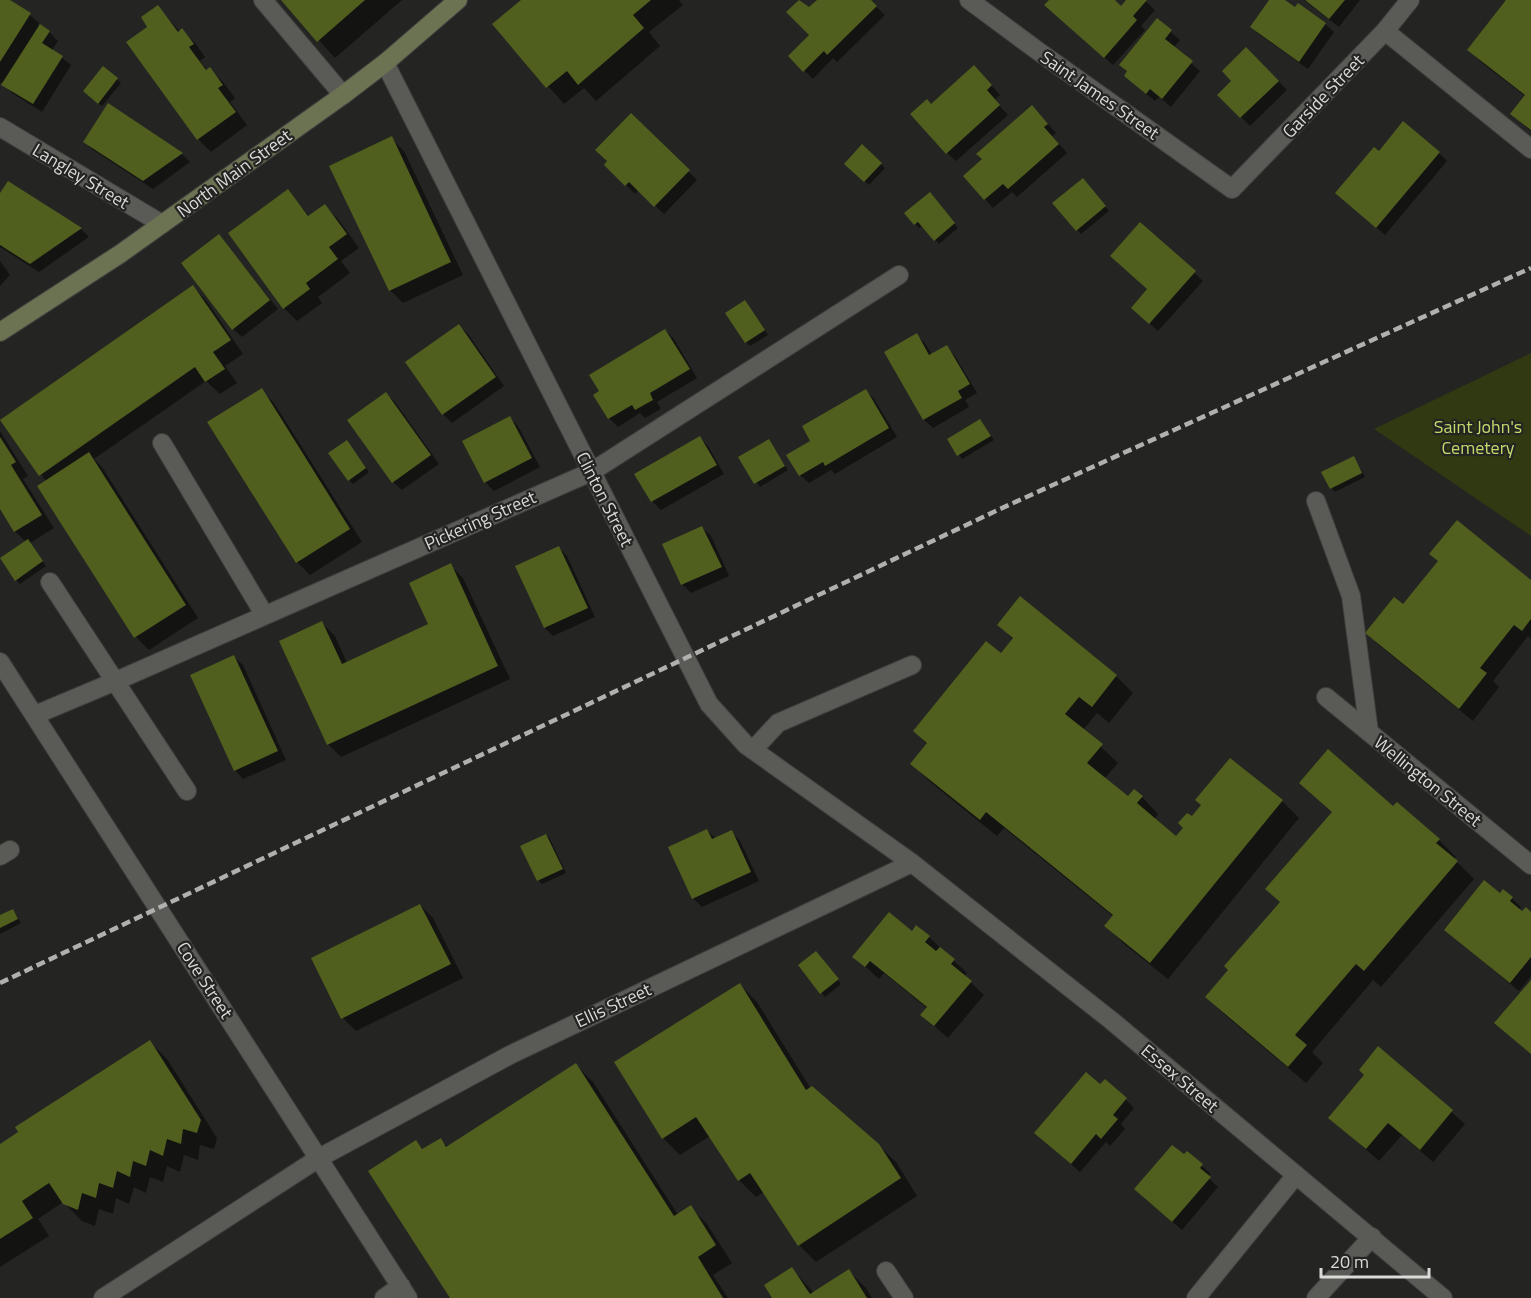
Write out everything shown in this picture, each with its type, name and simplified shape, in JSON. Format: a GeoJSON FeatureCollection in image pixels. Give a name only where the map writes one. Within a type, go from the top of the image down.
{"type":"FeatureCollection","features":[{"type":"Feature","properties":{"kind":"main road","name":"North Main Street"},"geometry":{"type":"LineString","coordinates":[[0,332],[120,254],[343,94],[385,63],[458,0]]}},
{"type":"Feature","properties":{"kind":"street"},"geometry":{"type":"LineString","coordinates":[[263,0],[343,94]]}},
{"type":"Feature","properties":{"kind":"street","name":"Saint James Street"},"geometry":{"type":"LineString","coordinates":[[969,0],[1232,189]]}},
{"type":"Feature","properties":{"kind":"street","name":"Garside Street"},"geometry":{"type":"LineString","coordinates":[[1232,189],[1385,31],[1410,0]]}},
{"type":"Feature","properties":{"kind":"street"},"geometry":{"type":"LineString","coordinates":[[1385,31],[1531,149]]}},
{"type":"Feature","properties":{"kind":"street","name":"Clinton Street"},"geometry":{"type":"LineString","coordinates":[[385,63],[709,705],[746,745],[912,863]]}},
{"type":"Feature","properties":{"kind":"street","name":"Langley Street"},"geometry":{"type":"LineString","coordinates":[[0,127],[162,224]]}},
{"type":"Feature","properties":{"kind":"street","name":"Pickering Street"},"geometry":{"type":"LineString","coordinates":[[35,715],[591,472],[899,275]]}},
{"type":"Feature","properties":{"kind":"street"},"geometry":{"type":"LineString","coordinates":[[162,444],[264,614]]}},
{"type":"Feature","properties":{"kind":"street"},"geometry":{"type":"LineString","coordinates":[[1316,501],[1351,596],[1369,732]]}},
{"type":"Feature","properties":{"kind":"street"},"geometry":{"type":"LineString","coordinates":[[50,582],[187,791]]}},
{"type":"Feature","properties":{"kind":"street","name":"Cove Street"},"geometry":{"type":"LineString","coordinates":[[0,662],[405,1292]]}},
{"type":"Feature","properties":{"kind":"street"},"geometry":{"type":"LineString","coordinates":[[753,750],[778,723],[912,665]]}},
{"type":"Feature","properties":{"kind":"street","name":"Wellington Street"},"geometry":{"type":"LineString","coordinates":[[1326,697],[1531,865]]}},
{"type":"Feature","properties":{"kind":"street","name":"Ellis Street"},"geometry":{"type":"LineString","coordinates":[[104,1298],[319,1158],[510,1055],[912,863]]}},
{"type":"Feature","properties":{"kind":"street","name":"Essex Street"},"geometry":{"type":"LineString","coordinates":[[912,863],[1112,1021],[1443,1298]]}},
{"type":"Feature","properties":{"kind":"street"},"geometry":{"type":"LineString","coordinates":[[1196,1298],[1296,1174]]}},
{"type":"Feature","properties":{"kind":"street"},"geometry":{"type":"LineString","coordinates":[[1316,1298],[1372,1237]]}},
{"type":"Feature","properties":{"kind":"street"},"geometry":{"type":"LineString","coordinates":[[886,1271],[904,1298]]}},
{"type":"Feature","properties":{"kind":"street"},"geometry":{"type":"LineString","coordinates":[[384,1298],[405,1292]]}},
{"type":"Feature","properties":{"kind":"green space","name":"Saint John's Cemetery"},"geometry":{"type":"Polygon","coordinates":[[[1531,353],[1531,536],[1374,429],[1531,353]]]}},
{"type":"Feature","properties":{"kind":"building"},"geometry":{"type":"Polygon","coordinates":[[[0,0],[10,0],[31,13],[0,62],[0,0]]]}},
{"type":"Feature","properties":{"kind":"building"},"geometry":{"type":"Polygon","coordinates":[[[281,0],[365,0],[317,42],[281,0]]]}},
{"type":"Feature","properties":{"kind":"building"},"geometry":{"type":"Polygon","coordinates":[[[521,0],[651,0],[633,15],[644,28],[578,85],[567,71],[546,88],[492,24],[521,0]]]}},
{"type":"Feature","properties":{"kind":"building"},"geometry":{"type":"Polygon","coordinates":[[[799,0],[809,7],[817,0],[871,0],[877,6],[827,55],[824,51],[803,72],[788,56],[809,35],[786,12],[799,0]]]}},
{"type":"Feature","properties":{"kind":"building"},"geometry":{"type":"Polygon","coordinates":[[[1049,0],[1115,0],[1121,6],[1126,0],[1147,0],[1133,16],[1137,20],[1104,58],[1044,5],[1049,0]]]}},
{"type":"Feature","properties":{"kind":"building"},"geometry":{"type":"Polygon","coordinates":[[[1269,0],[1285,0],[1295,7],[1298,3],[1326,23],[1299,62],[1250,27],[1269,0]]]}},
{"type":"Feature","properties":{"kind":"building"},"geometry":{"type":"Polygon","coordinates":[[[1305,0],[1345,0],[1329,19],[1305,0]]]}},
{"type":"Feature","properties":{"kind":"building"},"geometry":{"type":"Polygon","coordinates":[[[1506,0],[1531,0],[1531,130],[1510,114],[1525,95],[1467,50],[1506,0]]]}},
{"type":"Feature","properties":{"kind":"building"},"geometry":{"type":"Polygon","coordinates":[[[158,5],[178,32],[182,28],[194,44],[189,47],[206,70],[210,67],[223,85],[218,88],[236,112],[197,140],[126,42],[147,27],[141,17],[158,5]]]}},
{"type":"Feature","properties":{"kind":"building"},"geometry":{"type":"Polygon","coordinates":[[[1157,18],[1172,30],[1165,39],[1193,61],[1162,99],[1150,89],[1146,94],[1124,76],[1127,71],[1119,65],[1157,18]]]}},
{"type":"Feature","properties":{"kind":"building"},"geometry":{"type":"Polygon","coordinates":[[[40,24],[50,31],[42,43],[63,56],[33,104],[1,85],[40,24]]]}},
{"type":"Feature","properties":{"kind":"building"},"geometry":{"type":"Polygon","coordinates":[[[1246,47],[1279,81],[1240,118],[1217,95],[1231,81],[1222,71],[1246,47]]]}},
{"type":"Feature","properties":{"kind":"building"},"geometry":{"type":"Polygon","coordinates":[[[974,65],[992,85],[987,90],[1000,105],[946,154],[910,114],[927,99],[931,104],[974,65]]]}},
{"type":"Feature","properties":{"kind":"building"},"geometry":{"type":"Polygon","coordinates":[[[103,66],[118,78],[98,104],[83,91],[103,66]]]}},
{"type":"Feature","properties":{"kind":"building"},"geometry":{"type":"Polygon","coordinates":[[[108,103],[183,153],[143,181],[83,142],[108,103]]]}},
{"type":"Feature","properties":{"kind":"building"},"geometry":{"type":"Polygon","coordinates":[[[1032,105],[1048,124],[1044,127],[1059,144],[1008,189],[1003,184],[984,200],[963,176],[982,159],[976,154],[1032,105]]]}},
{"type":"Feature","properties":{"kind":"building"},"geometry":{"type":"Polygon","coordinates":[[[631,113],[690,170],[654,207],[629,182],[625,186],[604,165],[607,161],[595,150],[631,113]]]}},
{"type":"Feature","properties":{"kind":"building"},"geometry":{"type":"Polygon","coordinates":[[[1403,121],[1440,152],[1376,228],[1335,193],[1374,147],[1379,151],[1403,121]]]}},
{"type":"Feature","properties":{"kind":"building"},"geometry":{"type":"Polygon","coordinates":[[[392,136],[451,262],[389,291],[329,166],[392,136]]]}},
{"type":"Feature","properties":{"kind":"building"},"geometry":{"type":"Polygon","coordinates":[[[862,144],[882,163],[864,182],[844,164],[862,144]]]}},
{"type":"Feature","properties":{"kind":"building"},"geometry":{"type":"Polygon","coordinates":[[[1083,178],[1106,206],[1076,231],[1052,203],[1083,178]]]}},
{"type":"Feature","properties":{"kind":"building"},"geometry":{"type":"Polygon","coordinates":[[[8,181],[82,228],[30,264],[0,245],[0,193],[8,181]]]}},
{"type":"Feature","properties":{"kind":"building"},"geometry":{"type":"Polygon","coordinates":[[[288,189],[308,216],[325,204],[347,234],[329,247],[338,259],[306,283],[310,289],[283,309],[228,233],[288,189]]]}},
{"type":"Feature","properties":{"kind":"building"},"geometry":{"type":"Polygon","coordinates":[[[930,192],[955,223],[934,241],[918,222],[914,225],[904,213],[930,192]]]}},
{"type":"Feature","properties":{"kind":"building"},"geometry":{"type":"Polygon","coordinates":[[[1140,222],[1196,271],[1149,324],[1131,308],[1147,289],[1110,256],[1140,222]]]}},
{"type":"Feature","properties":{"kind":"building"},"geometry":{"type":"Polygon","coordinates":[[[219,234],[270,300],[232,330],[181,263],[219,234]]]}},
{"type":"Feature","properties":{"kind":"building"},"geometry":{"type":"Polygon","coordinates":[[[193,285],[231,340],[213,352],[225,369],[205,382],[195,367],[39,476],[0,420],[193,285]]]}},
{"type":"Feature","properties":{"kind":"building"},"geometry":{"type":"Polygon","coordinates":[[[745,300],[765,330],[745,343],[725,313],[745,300]]]}},
{"type":"Feature","properties":{"kind":"building"},"geometry":{"type":"Polygon","coordinates":[[[459,324],[496,377],[442,415],[405,362],[459,324]]]}},
{"type":"Feature","properties":{"kind":"building"},"geometry":{"type":"Polygon","coordinates":[[[665,329],[690,369],[650,393],[653,400],[635,410],[632,405],[608,419],[593,395],[599,391],[589,375],[665,329]]]}},
{"type":"Feature","properties":{"kind":"building"},"geometry":{"type":"Polygon","coordinates":[[[917,333],[929,355],[947,345],[970,384],[958,391],[962,398],[923,420],[884,352],[917,333]]]}},
{"type":"Feature","properties":{"kind":"building"},"geometry":{"type":"Polygon","coordinates":[[[262,388],[350,529],[296,563],[207,422],[262,388]]]}},
{"type":"Feature","properties":{"kind":"building"},"geometry":{"type":"Polygon","coordinates":[[[866,389],[889,428],[825,466],[823,462],[799,476],[786,455],[810,441],[802,426],[866,389]]]}},
{"type":"Feature","properties":{"kind":"building"},"geometry":{"type":"Polygon","coordinates":[[[386,392],[431,455],[392,483],[347,420],[386,392]]]}},
{"type":"Feature","properties":{"kind":"building"},"geometry":{"type":"Polygon","coordinates":[[[510,416],[532,458],[484,483],[462,441],[510,416]]]}},
{"type":"Feature","properties":{"kind":"building"},"geometry":{"type":"Polygon","coordinates":[[[980,419],[991,436],[957,456],[947,439],[980,419]]]}},
{"type":"Feature","properties":{"kind":"building"},"geometry":{"type":"Polygon","coordinates":[[[700,436],[717,465],[651,502],[634,474],[700,436]]]}},
{"type":"Feature","properties":{"kind":"building"},"geometry":{"type":"Polygon","coordinates":[[[0,437],[16,462],[11,465],[42,515],[14,532],[0,509],[0,437]]]}},
{"type":"Feature","properties":{"kind":"building"},"geometry":{"type":"Polygon","coordinates":[[[769,439],[785,466],[754,484],[738,457],[769,439]]]}},
{"type":"Feature","properties":{"kind":"building"},"geometry":{"type":"Polygon","coordinates":[[[347,440],[366,468],[348,481],[328,453],[347,440]]]}},
{"type":"Feature","properties":{"kind":"building"},"geometry":{"type":"Polygon","coordinates":[[[89,452],[186,605],[134,638],[37,486],[89,452]]]}},
{"type":"Feature","properties":{"kind":"building"},"geometry":{"type":"Polygon","coordinates":[[[1354,456],[1362,473],[1330,489],[1321,472],[1354,456]]]}},
{"type":"Feature","properties":{"kind":"building"},"geometry":{"type":"Polygon","coordinates":[[[1457,520],[1531,580],[1531,619],[1522,631],[1514,625],[1480,668],[1487,673],[1459,709],[1365,633],[1394,597],[1403,604],[1438,561],[1429,554],[1457,520]]]}},
{"type":"Feature","properties":{"kind":"building"},"geometry":{"type":"Polygon","coordinates":[[[702,526],[722,567],[681,585],[662,544],[702,526]]]}},
{"type":"Feature","properties":{"kind":"building"},"geometry":{"type":"Polygon","coordinates":[[[28,539],[43,561],[15,581],[0,558],[28,539]]]}},
{"type":"Feature","properties":{"kind":"building"},"geometry":{"type":"Polygon","coordinates":[[[559,546],[588,608],[544,628],[515,566],[559,546]]]}},
{"type":"Feature","properties":{"kind":"building"},"geometry":{"type":"Polygon","coordinates":[[[451,563],[498,666],[327,745],[279,641],[322,621],[342,664],[428,624],[409,583],[451,563]]]}},
{"type":"Feature","properties":{"kind":"building"},"geometry":{"type":"Polygon","coordinates":[[[1020,596],[1117,675],[1092,707],[1079,697],[1065,714],[1103,744],[1087,763],[1128,796],[1134,789],[1143,796],[1137,803],[1176,836],[1183,828],[1178,823],[1187,813],[1192,816],[1201,805],[1195,800],[1230,758],[1283,800],[1150,963],[1104,926],[1113,915],[986,812],[980,820],[910,764],[927,743],[913,731],[986,641],[1001,653],[1013,638],[997,625],[1020,596]]]}},
{"type":"Feature","properties":{"kind":"building"},"geometry":{"type":"Polygon","coordinates":[[[234,655],[278,751],[234,771],[190,675],[234,655]]]}},
{"type":"Feature","properties":{"kind":"building"},"geometry":{"type":"Polygon","coordinates":[[[1328,749],[1393,806],[1397,802],[1440,839],[1436,843],[1458,861],[1364,971],[1356,964],[1295,1035],[1307,1045],[1288,1067],[1205,997],[1228,970],[1224,966],[1280,902],[1265,889],[1332,812],[1299,783],[1328,749]]]}},
{"type":"Feature","properties":{"kind":"building"},"geometry":{"type":"Polygon","coordinates":[[[707,829],[712,839],[732,830],[751,872],[692,899],[668,847],[707,829]]]}},
{"type":"Feature","properties":{"kind":"building"},"geometry":{"type":"Polygon","coordinates":[[[546,834],[563,869],[537,881],[520,846],[546,834]]]}},
{"type":"Feature","properties":{"kind":"building"},"geometry":{"type":"Polygon","coordinates":[[[1484,880],[1500,893],[1503,889],[1513,897],[1510,901],[1522,911],[1526,907],[1531,912],[1531,957],[1510,983],[1444,930],[1484,880]]]}},
{"type":"Feature","properties":{"kind":"building"},"geometry":{"type":"Polygon","coordinates":[[[420,904],[451,964],[341,1019],[311,958],[420,904]]]}},
{"type":"Feature","properties":{"kind":"building"},"geometry":{"type":"Polygon","coordinates":[[[13,909],[18,919],[0,928],[0,915],[13,909]]]}},
{"type":"Feature","properties":{"kind":"building"},"geometry":{"type":"Polygon","coordinates":[[[889,912],[912,931],[916,925],[930,936],[925,942],[936,951],[940,947],[955,959],[951,964],[972,981],[934,1026],[920,1015],[927,1007],[870,961],[865,967],[852,957],[889,912]]]}},
{"type":"Feature","properties":{"kind":"building"},"geometry":{"type":"Polygon","coordinates":[[[816,951],[839,979],[820,994],[798,965],[816,951]]]}},
{"type":"Feature","properties":{"kind":"building"},"geometry":{"type":"Polygon","coordinates":[[[1531,980],[1531,1054],[1494,1023],[1531,980]]]}},
{"type":"Feature","properties":{"kind":"building"},"geometry":{"type":"Polygon","coordinates":[[[740,983],[806,1090],[812,1086],[879,1144],[901,1178],[798,1246],[750,1173],[738,1181],[696,1117],[662,1139],[614,1062],[740,983]]]}},
{"type":"Feature","properties":{"kind":"building"},"geometry":{"type":"Polygon","coordinates":[[[150,1040],[201,1120],[197,1133],[183,1129],[181,1144],[167,1139],[163,1156],[150,1150],[146,1166],[133,1161],[130,1177],[117,1171],[113,1188],[99,1183],[96,1198],[82,1193],[78,1210],[63,1204],[49,1183],[22,1201],[33,1218],[0,1239],[0,1144],[18,1132],[15,1127],[150,1040]]]}},
{"type":"Feature","properties":{"kind":"building"},"geometry":{"type":"Polygon","coordinates":[[[1378,1046],[1453,1110],[1420,1150],[1388,1123],[1366,1149],[1328,1118],[1364,1075],[1359,1070],[1378,1046]]]}},
{"type":"Feature","properties":{"kind":"building"},"geometry":{"type":"Polygon","coordinates":[[[576,1063],[674,1216],[691,1205],[716,1245],[698,1257],[723,1298],[450,1298],[368,1171],[416,1140],[422,1149],[441,1138],[446,1147],[576,1063]]]}},
{"type":"Feature","properties":{"kind":"building"},"geometry":{"type":"Polygon","coordinates":[[[1086,1072],[1100,1084],[1105,1079],[1127,1098],[1113,1115],[1118,1119],[1101,1139],[1096,1134],[1071,1164],[1034,1133],[1086,1072]]]}},
{"type":"Feature","properties":{"kind":"building"},"geometry":{"type":"Polygon","coordinates":[[[1172,1145],[1184,1154],[1187,1151],[1203,1164],[1200,1168],[1211,1177],[1172,1222],[1134,1189],[1172,1145]]]}},
{"type":"Feature","properties":{"kind":"building"},"geometry":{"type":"Polygon","coordinates":[[[792,1267],[810,1294],[849,1269],[867,1298],[772,1298],[764,1285],[792,1267]]]}},
{"type":"Feature","properties":{"kind":"railway"},"geometry":{"type":"LineString","coordinates":[[0,983],[1000,509],[1531,268]]}}]}
